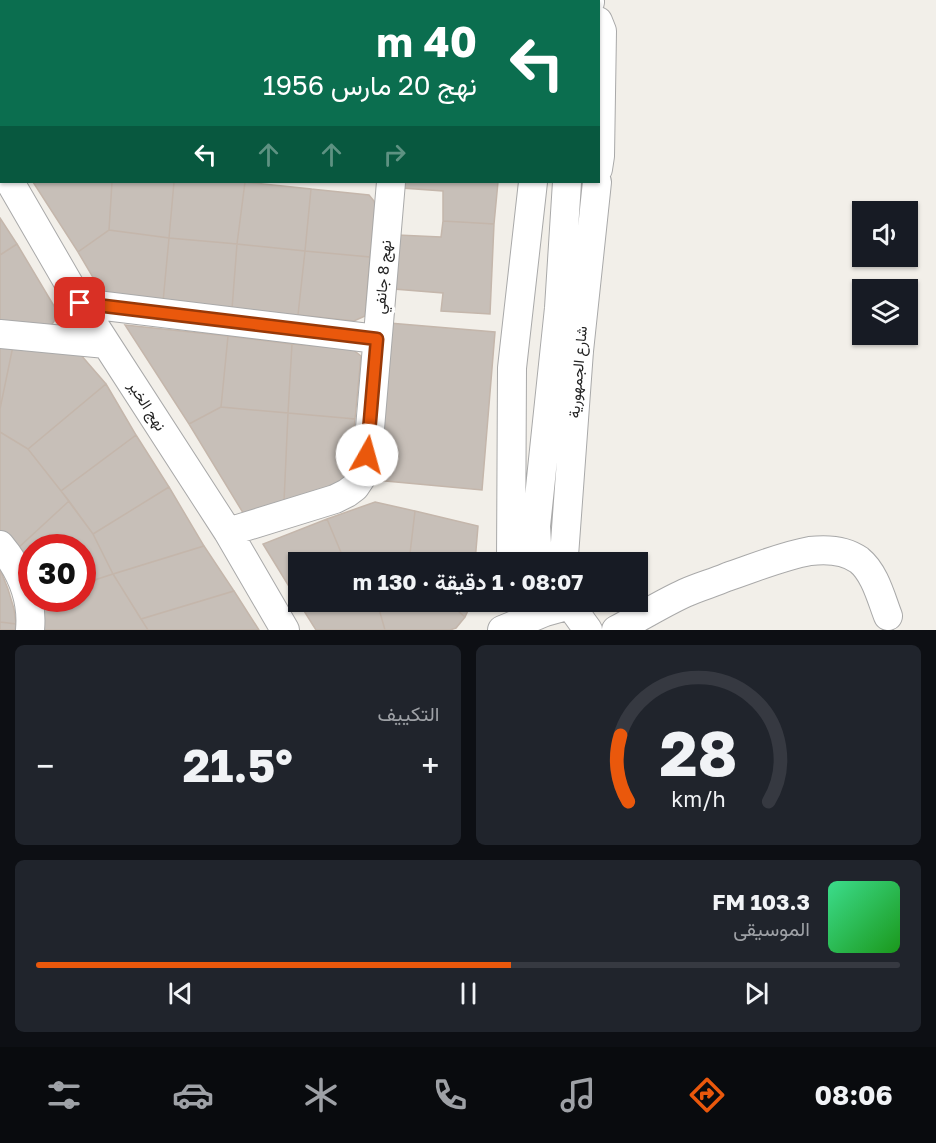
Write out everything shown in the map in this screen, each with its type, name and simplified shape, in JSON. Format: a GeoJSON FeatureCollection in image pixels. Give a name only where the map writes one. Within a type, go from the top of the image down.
{"type":"FeatureCollection","features":[{"type":"Feature","properties":{"kind":"street"},"geometry":{"type":"LineString","coordinates":[[600,26],[602,31],[600,156]]}},
{"type":"Feature","properties":{"kind":"street","name":"نهج الخير"},"geometry":{"type":"LineString","coordinates":[[11,183],[80,303],[228,532],[285,630]]}},
{"type":"Feature","properties":{"kind":"street","name":"نهج 8 جانفي"},"geometry":{"type":"LineString","coordinates":[[228,532],[335,499],[355,488],[361,478],[369,440],[388,183]]}},
{"type":"Feature","properties":{"kind":"street"},"geometry":{"type":"LineString","coordinates":[[511,552],[512,368],[533,183]]}},
{"type":"Feature","properties":{"kind":"street"},"geometry":{"type":"LineString","coordinates":[[537,552],[536,526],[559,308],[567,183]]}},
{"type":"Feature","properties":{"kind":"street","name":"شارع الجمهورية"},"geometry":{"type":"LineString","coordinates":[[564,552],[579,351],[597,183]]}},
{"type":"Feature","properties":{"kind":"street"},"geometry":{"type":"LineString","coordinates":[[80,303],[377,339]]}},
{"type":"Feature","properties":{"kind":"street"},"geometry":{"type":"LineString","coordinates":[[0,334],[106,344]]}},
{"type":"Feature","properties":{"kind":"street"},"geometry":{"type":"LineString","coordinates":[[0,545],[16,567],[28,594],[30,630]]}},
{"type":"Feature","properties":{"kind":"street"},"geometry":{"type":"LineString","coordinates":[[616,630],[686,592],[792,556],[824,550],[846,554],[864,566],[876,584],[888,616]]}},
{"type":"Feature","properties":{"kind":"street"},"geometry":{"type":"LineString","coordinates":[[509,622],[549,612]]}},
{"type":"Feature","properties":{"kind":"street"},"geometry":{"type":"LineString","coordinates":[[560,612],[588,630]]}},
{"type":"Feature","properties":{"kind":"building"},"geometry":{"type":"Polygon","coordinates":[[[34,183],[112,183],[109,230],[78,252],[34,183]]]}},
{"type":"Feature","properties":{"kind":"building"},"geometry":{"type":"Polygon","coordinates":[[[112,183],[174,183],[169,238],[109,230],[112,183]]]}},
{"type":"Feature","properties":{"kind":"building"},"geometry":{"type":"Polygon","coordinates":[[[174,183],[245,183],[237,244],[169,238],[174,183]]]}},
{"type":"Feature","properties":{"kind":"building"},"geometry":{"type":"Polygon","coordinates":[[[245,183],[311,189],[305,251],[237,244],[245,183]]]}},
{"type":"Feature","properties":{"kind":"building"},"geometry":{"type":"Polygon","coordinates":[[[403,183],[498,183],[494,224],[443,221],[443,191],[402,188],[403,183]]]}},
{"type":"Feature","properties":{"kind":"building"},"geometry":{"type":"Polygon","coordinates":[[[311,189],[369,195],[375,205],[370,257],[305,251],[311,189]]]}},
{"type":"Feature","properties":{"kind":"building"},"geometry":{"type":"Polygon","coordinates":[[[0,218],[17,244],[0,255],[0,218]]]}},
{"type":"Feature","properties":{"kind":"building"},"geometry":{"type":"Polygon","coordinates":[[[443,221],[494,224],[490,314],[441,311],[443,293],[394,289],[398,235],[441,237],[443,221]]]}},
{"type":"Feature","properties":{"kind":"building"},"geometry":{"type":"Polygon","coordinates":[[[109,230],[169,238],[163,302],[104,296],[78,252],[109,230]]]}},
{"type":"Feature","properties":{"kind":"building"},"geometry":{"type":"Polygon","coordinates":[[[169,238],[237,244],[232,309],[163,302],[169,238]]]}},
{"type":"Feature","properties":{"kind":"building"},"geometry":{"type":"Polygon","coordinates":[[[17,244],[57,311],[57,317],[50,327],[0,323],[0,255],[17,244]]]}},
{"type":"Feature","properties":{"kind":"building"},"geometry":{"type":"Polygon","coordinates":[[[237,244],[305,251],[298,315],[232,309],[237,244]]]}},
{"type":"Feature","properties":{"kind":"building"},"geometry":{"type":"Polygon","coordinates":[[[305,251],[370,257],[365,316],[354,321],[298,315],[305,251]]]}},
{"type":"Feature","properties":{"kind":"building"},"geometry":{"type":"Polygon","coordinates":[[[389,323],[495,332],[482,490],[375,480],[389,323]]]}},
{"type":"Feature","properties":{"kind":"building"},"geometry":{"type":"Polygon","coordinates":[[[125,325],[228,336],[221,407],[189,424],[125,325]]]}},
{"type":"Feature","properties":{"kind":"building"},"geometry":{"type":"Polygon","coordinates":[[[228,336],[292,344],[288,413],[221,407],[228,336]]]}},
{"type":"Feature","properties":{"kind":"building"},"geometry":{"type":"Polygon","coordinates":[[[292,344],[352,349],[361,356],[355,419],[288,413],[292,344]]]}},
{"type":"Feature","properties":{"kind":"building"},"geometry":{"type":"Polygon","coordinates":[[[0,345],[13,346],[0,409],[0,345]]]}},
{"type":"Feature","properties":{"kind":"building"},"geometry":{"type":"Polygon","coordinates":[[[13,346],[80,354],[106,384],[28,449],[0,432],[0,409],[13,346]]]}},
{"type":"Feature","properties":{"kind":"building"},"geometry":{"type":"Polygon","coordinates":[[[106,384],[136,435],[61,491],[28,449],[106,384]]]}},
{"type":"Feature","properties":{"kind":"building"},"geometry":{"type":"Polygon","coordinates":[[[221,407],[288,413],[284,502],[245,516],[189,424],[221,407]]]}},
{"type":"Feature","properties":{"kind":"building"},"geometry":{"type":"Polygon","coordinates":[[[288,413],[355,419],[349,474],[337,486],[284,502],[288,413]]]}},
{"type":"Feature","properties":{"kind":"building"},"geometry":{"type":"Polygon","coordinates":[[[0,432],[28,449],[69,501],[33,534],[18,534],[16,550],[0,533],[0,432]]]}},
{"type":"Feature","properties":{"kind":"building"},"geometry":{"type":"Polygon","coordinates":[[[136,435],[169,487],[93,534],[61,491],[136,435]]]}},
{"type":"Feature","properties":{"kind":"building"},"geometry":{"type":"Polygon","coordinates":[[[169,487],[204,546],[113,574],[96,540],[96,534],[93,534],[169,487]]]}},
{"type":"Feature","properties":{"kind":"building"},"geometry":{"type":"Polygon","coordinates":[[[69,501],[93,534],[33,534],[69,501]]]}},
{"type":"Feature","properties":{"kind":"building"},"geometry":{"type":"Polygon","coordinates":[[[375,502],[415,511],[410,552],[341,552],[327,519],[375,502]]]}},
{"type":"Feature","properties":{"kind":"building"},"geometry":{"type":"Polygon","coordinates":[[[415,511],[478,526],[476,552],[410,552],[415,511]]]}},
{"type":"Feature","properties":{"kind":"building"},"geometry":{"type":"Polygon","coordinates":[[[327,519],[341,552],[288,552],[288,585],[263,544],[327,519]]]}},
{"type":"Feature","properties":{"kind":"building"},"geometry":{"type":"Polygon","coordinates":[[[96,540],[113,574],[96,579],[96,540]]]}},
{"type":"Feature","properties":{"kind":"building"},"geometry":{"type":"Polygon","coordinates":[[[204,546],[234,591],[141,619],[113,574],[204,546]]]}},
{"type":"Feature","properties":{"kind":"building"},"geometry":{"type":"Polygon","coordinates":[[[0,569],[14,609],[16,624],[0,622],[0,569]]]}},
{"type":"Feature","properties":{"kind":"building"},"geometry":{"type":"Polygon","coordinates":[[[113,574],[148,630],[42,630],[40,612],[96,612],[96,579],[113,574]]]}},
{"type":"Feature","properties":{"kind":"building"},"geometry":{"type":"Polygon","coordinates":[[[234,591],[259,630],[148,630],[141,619],[234,591]]]}},
{"type":"Feature","properties":{"kind":"building"},"geometry":{"type":"Polygon","coordinates":[[[305,612],[380,612],[385,630],[316,630],[305,612]]]}},
{"type":"Feature","properties":{"kind":"building"},"geometry":{"type":"Polygon","coordinates":[[[380,612],[459,612],[465,617],[456,628],[450,630],[385,630],[380,612]]]}},
{"type":"Feature","properties":{"kind":"building"},"geometry":{"type":"Polygon","coordinates":[[[0,622],[16,624],[15,630],[0,630],[0,622]]]}},
{"type":"Feature","properties":{"kind":"route"},"geometry":{"type":"LineString","coordinates":[[80,303],[377,339],[367,455]]}}]}
